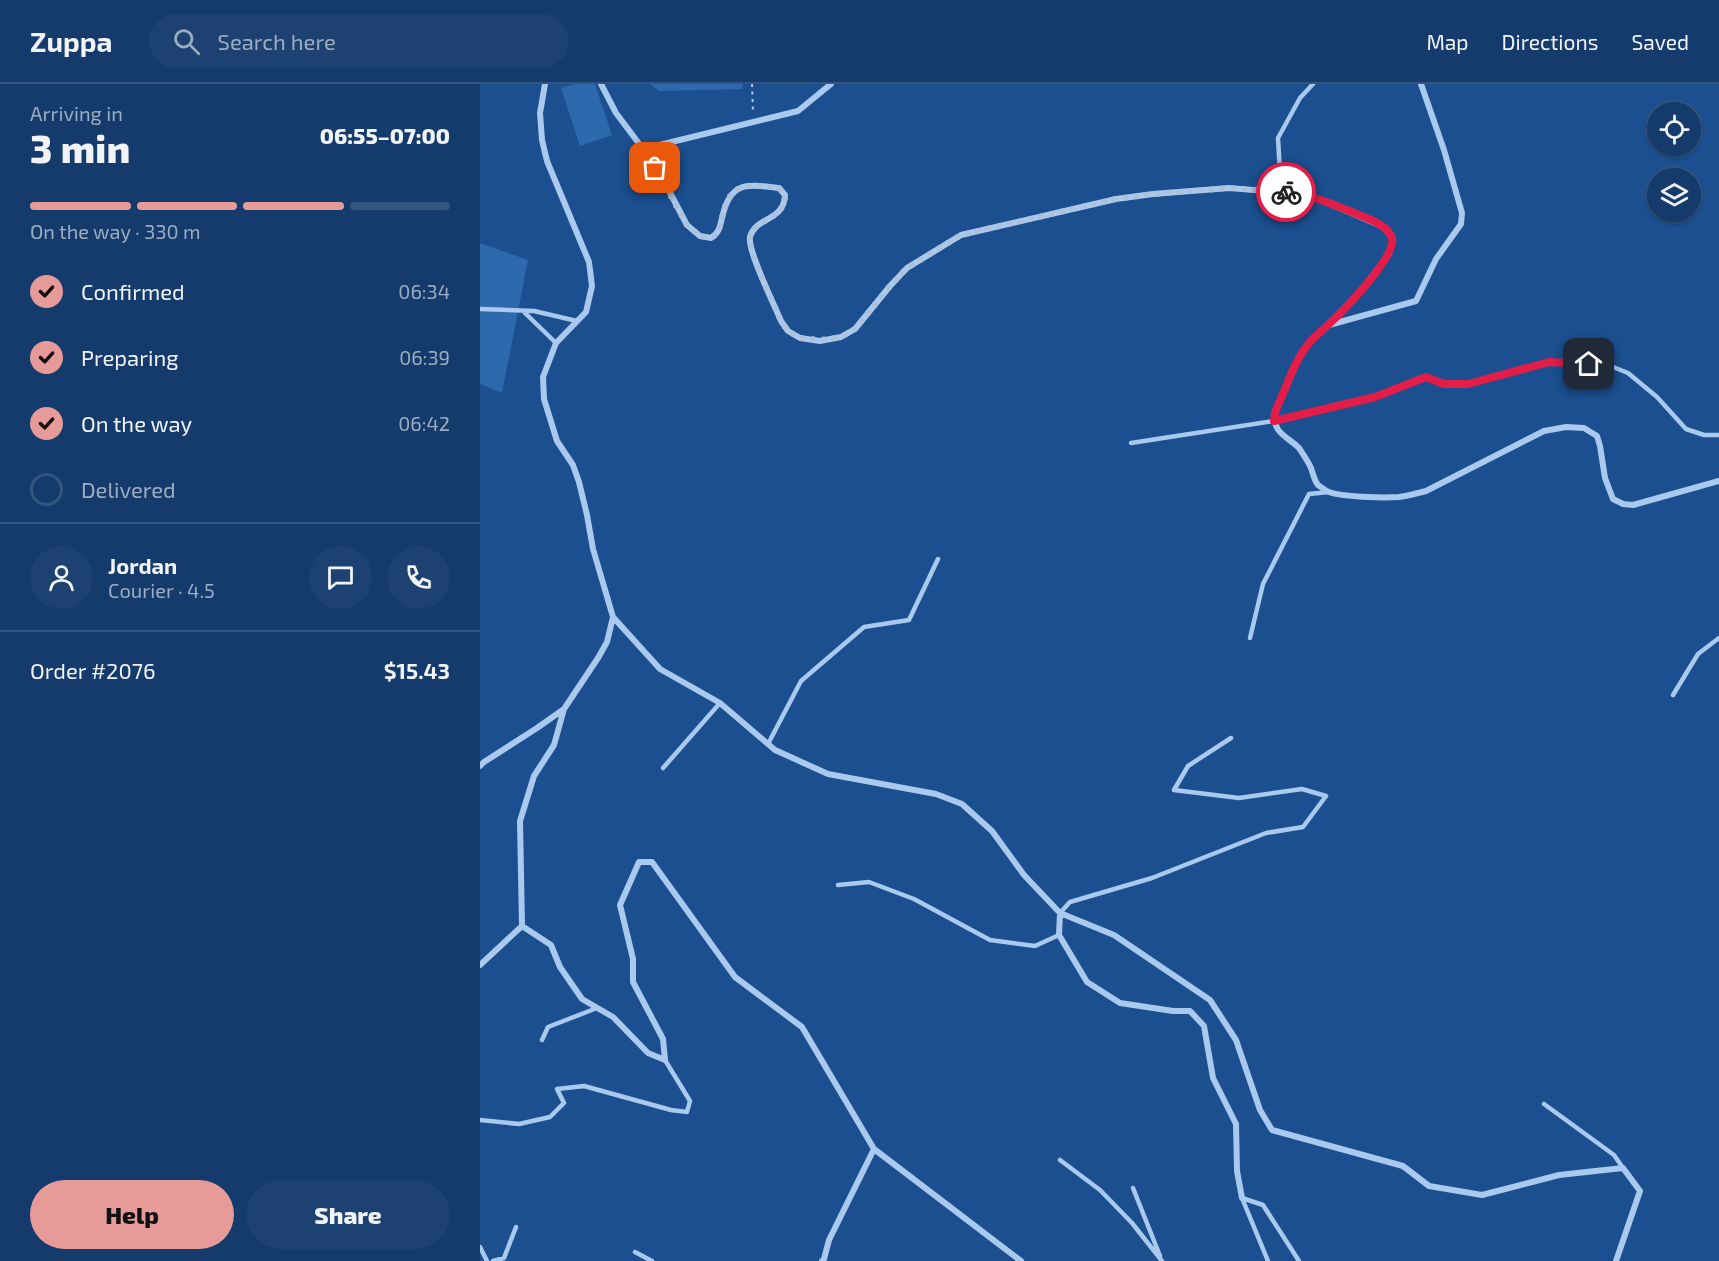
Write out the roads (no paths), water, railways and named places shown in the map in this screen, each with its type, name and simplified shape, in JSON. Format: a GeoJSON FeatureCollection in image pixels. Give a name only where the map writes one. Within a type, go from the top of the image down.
{"type":"FeatureCollection","features":[{"type":"Feature","properties":{"kind":"street"},"geometry":{"type":"LineString","coordinates":[[545,84],[540,113],[546,161],[589,262],[592,286],[586,312],[556,343],[543,377],[544,399],[557,441],[573,465],[579,482],[593,549],[613,617],[660,669],[720,703],[776,750],[828,774],[936,794],[962,804],[992,831],[1024,875],[1060,912],[1114,935],[1210,1000],[1236,1041],[1260,1110],[1272,1130],[1403,1166],[1429,1186],[1482,1195],[1559,1175],[1623,1168],[1640,1191],[1616,1261]]}},
{"type":"Feature","properties":{"kind":"street"},"geometry":{"type":"LineString","coordinates":[[601,84],[616,113],[643,149],[667,187],[687,225],[700,236],[711,238],[717,234],[725,204],[730,194],[739,187],[779,188],[785,195],[782,210],[757,226],[749,239],[752,252],[781,321],[788,331],[800,338],[820,340],[841,337],[855,329],[907,268],[961,235],[1116,199],[1153,194],[1229,188],[1301,194],[1339,207],[1384,227],[1392,236],[1389,254],[1360,292],[1311,340],[1300,355],[1275,412],[1274,421],[1280,433],[1296,445],[1311,468],[1316,482],[1329,492],[1399,497],[1426,491],[1544,431],[1566,427],[1584,428],[1597,436],[1605,478],[1613,499],[1623,504],[1633,505],[1719,481]]}},
{"type":"Feature","properties":{"kind":"street"},"geometry":{"type":"LineString","coordinates":[[643,149],[798,111],[831,84]]}},
{"type":"Feature","properties":{"kind":"street"},"geometry":{"type":"LineString","coordinates":[[1328,325],[1416,301],[1436,259],[1461,224],[1462,213],[1444,150],[1421,84]]}},
{"type":"Feature","properties":{"kind":"street"},"geometry":{"type":"LineString","coordinates":[[480,965],[522,926],[520,821],[534,776],[554,745],[564,709],[598,658],[606,642],[613,617]]}},
{"type":"Feature","properties":{"kind":"street"},"geometry":{"type":"LineString","coordinates":[[480,766],[564,709]]}},
{"type":"Feature","properties":{"kind":"street"},"geometry":{"type":"LineString","coordinates":[[522,926],[551,945],[560,967],[582,999],[613,1017],[648,1053],[665,1060],[663,1039],[633,982],[633,959],[620,905],[639,862],[652,862],[735,977],[802,1027],[873,1149],[1021,1261]]}},
{"type":"Feature","properties":{"kind":"street"},"geometry":{"type":"LineString","coordinates":[[1060,912],[1059,935],[1087,982],[1120,1003],[1173,1011],[1190,1011],[1204,1026],[1213,1078],[1236,1124],[1237,1171],[1242,1198]]}},
{"type":"Feature","properties":{"kind":"street"},"geometry":{"type":"LineString","coordinates":[[822,1261],[829,1240],[873,1149]]}},
{"type":"Feature","properties":{"kind":"lane"},"geometry":{"type":"LineString","coordinates":[[1281,191],[1278,138],[1300,98],[1313,84]]}},
{"type":"Feature","properties":{"kind":"lane"},"geometry":{"type":"LineString","coordinates":[[480,309],[534,311],[577,321]]}},
{"type":"Feature","properties":{"kind":"lane"},"geometry":{"type":"LineString","coordinates":[[524,312],[556,343]]}},
{"type":"Feature","properties":{"kind":"lane"},"geometry":{"type":"LineString","coordinates":[[1131,443],[1274,421],[1375,397],[1426,377],[1444,384],[1468,384],[1549,362],[1608,365],[1628,373],[1657,397],[1686,429],[1704,435],[1719,435]]}},
{"type":"Feature","properties":{"kind":"lane"},"geometry":{"type":"LineString","coordinates":[[1250,638],[1263,584],[1309,494],[1329,492]]}},
{"type":"Feature","properties":{"kind":"lane"},"geometry":{"type":"LineString","coordinates":[[768,744],[801,681],[864,627],[909,620],[938,559]]}},
{"type":"Feature","properties":{"kind":"lane"},"geometry":{"type":"LineString","coordinates":[[1674,696],[1698,654],[1719,638]]}},
{"type":"Feature","properties":{"kind":"lane"},"geometry":{"type":"LineString","coordinates":[[663,768],[720,703]]}},
{"type":"Feature","properties":{"kind":"lane"},"geometry":{"type":"LineString","coordinates":[[1060,912],[1070,902],[1152,878],[1266,833],[1303,827],[1326,796],[1302,789],[1239,798],[1174,790],[1188,766],[1231,738]]}},
{"type":"Feature","properties":{"kind":"lane"},"geometry":{"type":"LineString","coordinates":[[838,885],[869,882],[914,899],[990,940],[1035,946],[1059,935]]}},
{"type":"Feature","properties":{"kind":"lane"},"geometry":{"type":"LineString","coordinates":[[542,1040],[548,1027],[597,1008]]}},
{"type":"Feature","properties":{"kind":"lane"},"geometry":{"type":"LineString","coordinates":[[480,1120],[519,1124],[550,1117],[564,1102],[557,1089],[584,1086],[671,1110],[687,1112],[690,1101],[665,1060]]}},
{"type":"Feature","properties":{"kind":"lane"},"geometry":{"type":"LineString","coordinates":[[1544,1104],[1614,1155],[1623,1168]]}},
{"type":"Feature","properties":{"kind":"lane"},"geometry":{"type":"LineString","coordinates":[[1060,1160],[1100,1190],[1132,1223],[1162,1261]]}},
{"type":"Feature","properties":{"kind":"lane"},"geometry":{"type":"LineString","coordinates":[[1133,1188],[1162,1261]]}},
{"type":"Feature","properties":{"kind":"lane"},"geometry":{"type":"LineString","coordinates":[[1242,1198],[1268,1261]]}},
{"type":"Feature","properties":{"kind":"lane"},"geometry":{"type":"LineString","coordinates":[[1242,1198],[1263,1205],[1299,1261]]}},
{"type":"Feature","properties":{"kind":"lane"},"geometry":{"type":"LineString","coordinates":[[494,1261],[504,1257],[516,1227]]}},
{"type":"Feature","properties":{"kind":"lane"},"geometry":{"type":"LineString","coordinates":[[480,1247],[487,1261]]}},
{"type":"Feature","properties":{"kind":"lane"},"geometry":{"type":"LineString","coordinates":[[635,1252],[652,1261]]}}]}
